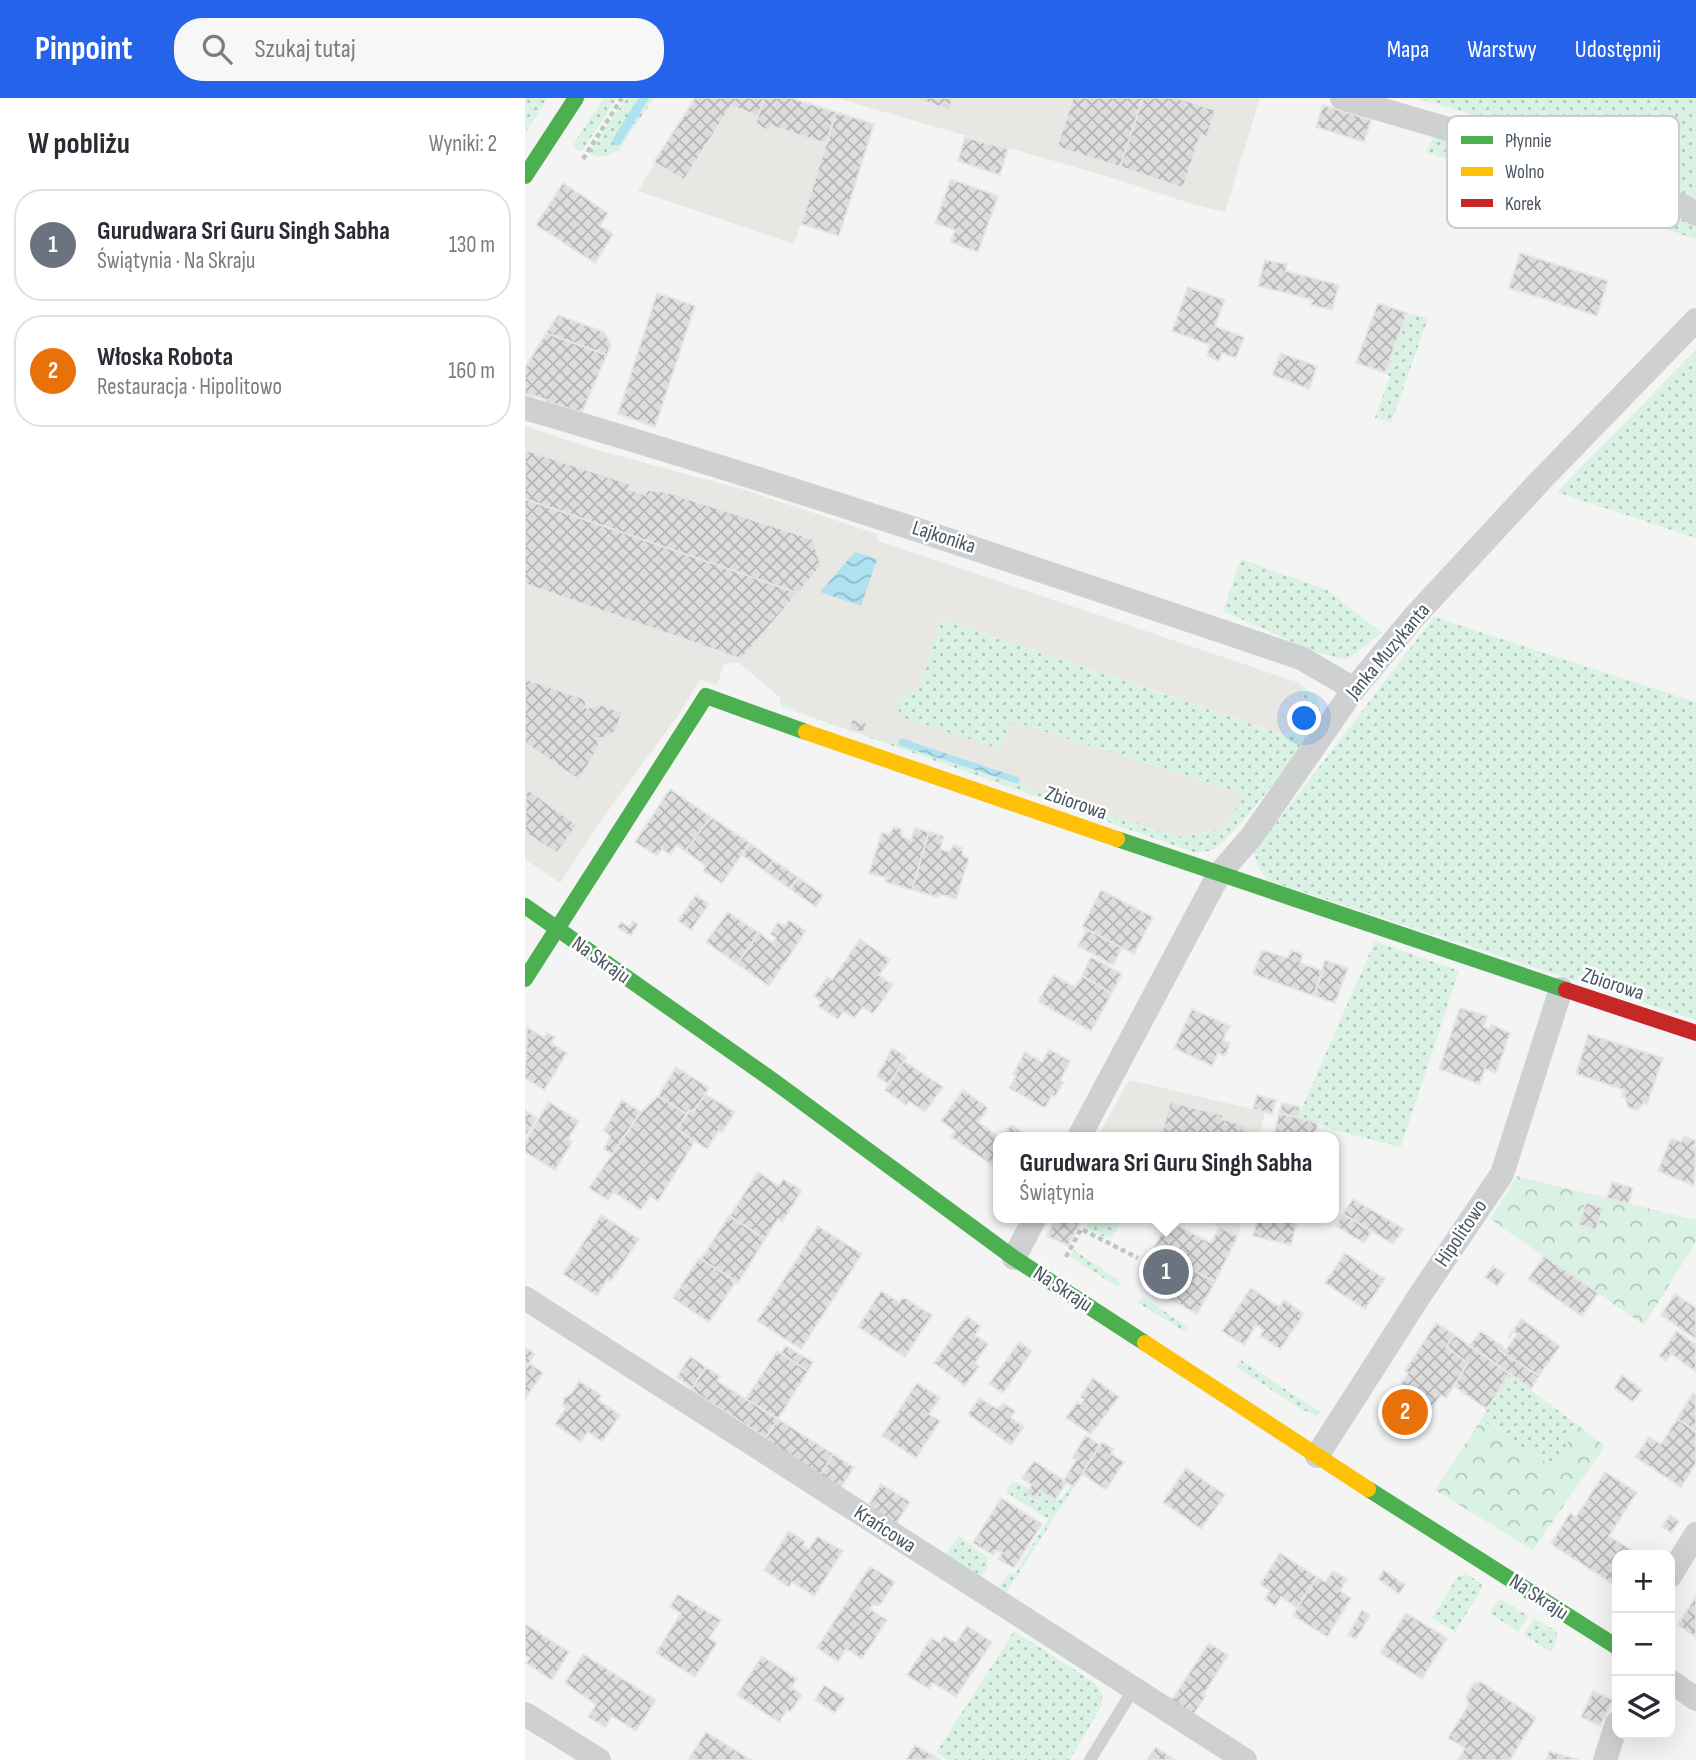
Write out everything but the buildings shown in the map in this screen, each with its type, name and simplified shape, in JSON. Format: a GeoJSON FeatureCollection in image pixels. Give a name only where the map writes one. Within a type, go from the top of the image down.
{"type":"FeatureCollection","features":[{"type":"Feature","properties":{"kind":"street"},"geometry":{"type":"LineString","coordinates":[[525,176],[576,98]]}},
{"type":"Feature","properties":{"kind":"street"},"geometry":{"type":"LineString","coordinates":[[1342,98],[1447,129]]}},
{"type":"Feature","properties":{"kind":"street"},"geometry":{"type":"LineString","coordinates":[[1679,205],[1696,214]]}},
{"type":"Feature","properties":{"kind":"street","name":"Janka Muzykanta"},"geometry":{"type":"LineString","coordinates":[[1082,1132],[1219,874],[1252,836],[1354,690],[1414,617],[1540,481],[1696,320]]}},
{"type":"Feature","properties":{"kind":"street","name":"Lajkonika"},"geometry":{"type":"LineString","coordinates":[[525,408],[701,459],[904,524],[1237,637],[1301,659],[1354,690]]}},
{"type":"Feature","properties":{"kind":"street","name":"Zbiorowa"},"geometry":{"type":"LineString","coordinates":[[557,928],[706,696],[874,757],[1696,1033]]}},
{"type":"Feature","properties":{"kind":"street","name":"Na Skraju"},"geometry":{"type":"LineString","coordinates":[[525,906],[775,1082],[1014,1258],[1317,1456],[1612,1644]]}},
{"type":"Feature","properties":{"kind":"street"},"geometry":{"type":"LineString","coordinates":[[525,979],[557,928]]}},
{"type":"Feature","properties":{"kind":"street","name":"Hipolitowo"},"geometry":{"type":"LineString","coordinates":[[1317,1456],[1420,1295],[1502,1174],[1561,989]]}},
{"type":"Feature","properties":{"kind":"street"},"geometry":{"type":"LineString","coordinates":[[1014,1258],[1032,1223]]}},
{"type":"Feature","properties":{"kind":"street","name":"Krańcowa"},"geometry":{"type":"LineString","coordinates":[[525,1298],[1245,1760]]}},
{"type":"Feature","properties":{"kind":"street"},"geometry":{"type":"LineString","coordinates":[[1675,1568],[1696,1534]]}},
{"type":"Feature","properties":{"kind":"street"},"geometry":{"type":"LineString","coordinates":[[1675,1684],[1696,1699]]}},
{"type":"Feature","properties":{"kind":"street"},"geometry":{"type":"LineString","coordinates":[[525,1714],[599,1760]]}},
{"type":"Feature","properties":{"kind":"street"},"geometry":{"type":"LineString","coordinates":[[1605,1760],[1612,1738]]}},
{"type":"Feature","properties":{"kind":"lane"},"geometry":{"type":"LineString","coordinates":[[1090,1760],[1133,1690]]}},
{"type":"Feature","properties":{"kind":"path"},"geometry":{"type":"LineString","coordinates":[[583,159],[622,98]]}},
{"type":"Feature","properties":{"kind":"path"},"geometry":{"type":"LineString","coordinates":[[1070,1248],[1081,1230],[1138,1258]]}},
{"type":"Feature","properties":{"kind":"shaded area"},"geometry":{"type":"Polygon","coordinates":[[[695,98],[791,98],[874,124],[839,236],[801,224],[794,244],[638,191],[695,98]]]}},
{"type":"Feature","properties":{"kind":"shaded area"},"geometry":{"type":"Polygon","coordinates":[[[836,98],[1260,98],[1225,212],[836,98]]]}},
{"type":"Feature","properties":{"kind":"shaded area"},"geometry":{"type":"Polygon","coordinates":[[[525,426],[597,450],[742,489],[877,534],[878,541],[1297,682],[1307,709],[1288,736],[942,619],[918,691],[1246,795],[1222,829],[1179,837],[797,712],[738,662],[724,664],[717,685],[700,680],[680,713],[599,823],[560,883],[525,859],[525,426]]]}},
{"type":"Feature","properties":{"kind":"shaded area"},"geometry":{"type":"Polygon","coordinates":[[[1129,1080],[1265,1112],[1260,1132],[1101,1132],[1129,1080]]]}},
{"type":"Feature","properties":{"kind":"shaded area"},"geometry":{"type":"Polygon","coordinates":[[[1211,1223],[1241,1223],[1238,1236],[1211,1223]]]}},
{"type":"Feature","properties":{"kind":"green space"},"geometry":{"type":"Polygon","coordinates":[[[525,98],[548,98],[525,133],[525,98]]]}},
{"type":"Feature","properties":{"kind":"green space"},"geometry":{"type":"Polygon","coordinates":[[[604,98],[617,98],[582,151],[575,148],[573,145],[604,98]]]}},
{"type":"Feature","properties":{"kind":"green space"},"geometry":{"type":"Polygon","coordinates":[[[626,98],[654,98],[618,151],[603,157],[589,154],[626,98]]]}},
{"type":"Feature","properties":{"kind":"green space"},"geometry":{"type":"Polygon","coordinates":[[[1415,98],[1696,98],[1696,200],[1679,195],[1679,116],[1478,116],[1415,98]]]}},
{"type":"Feature","properties":{"kind":"green space"},"geometry":{"type":"Polygon","coordinates":[[[1435,134],[1447,138],[1447,159],[1426,152],[1435,134]]]}},
{"type":"Feature","properties":{"kind":"green space"},"geometry":{"type":"Polygon","coordinates":[[[1679,215],[1696,221],[1696,239],[1662,228],[1679,228],[1679,215]]]}},
{"type":"Feature","properties":{"kind":"green space"},"geometry":{"type":"Polygon","coordinates":[[[1407,313],[1428,318],[1391,423],[1375,418],[1390,376],[1385,373],[1407,313]]]}},
{"type":"Feature","properties":{"kind":"green space"},"geometry":{"type":"Polygon","coordinates":[[[1696,350],[1696,538],[1557,492],[1685,361],[1696,350]]]}},
{"type":"Feature","properties":{"kind":"green space"},"geometry":{"type":"Polygon","coordinates":[[[1241,559],[1327,590],[1382,633],[1346,660],[1315,652],[1223,611],[1241,559]]]}},
{"type":"Feature","properties":{"kind":"green space"},"geometry":{"type":"Polygon","coordinates":[[[1434,617],[1696,702],[1696,1020],[1267,880],[1258,866],[1254,852],[1434,617]]]}},
{"type":"Feature","properties":{"kind":"green space"},"geometry":{"type":"Polygon","coordinates":[[[942,619],[1287,736],[1307,709],[1297,682],[1318,698],[1320,712],[1287,764],[1238,826],[1214,849],[1193,852],[783,707],[777,693],[798,712],[1179,837],[1222,829],[1246,795],[1012,721],[1001,749],[907,719],[899,713],[898,702],[902,695],[917,691],[942,619]]]}},
{"type":"Feature","properties":{"kind":"green space"},"geometry":{"type":"Polygon","coordinates":[[[1375,941],[1459,971],[1401,1147],[1338,1131],[1298,1117],[1375,941]]]}},
{"type":"Feature","properties":{"kind":"green space"},"geometry":{"type":"Polygon","coordinates":[[[1517,1176],[1696,1220],[1696,1242],[1644,1325],[1490,1219],[1517,1176]]]}},
{"type":"Feature","properties":{"kind":"green space"},"geometry":{"type":"Polygon","coordinates":[[[1088,1223],[1120,1223],[1113,1236],[1107,1238],[1086,1228],[1088,1223]]]}},
{"type":"Feature","properties":{"kind":"green space"},"geometry":{"type":"Polygon","coordinates":[[[1074,1250],[1121,1282],[1118,1287],[1070,1257],[1074,1250]]]}},
{"type":"Feature","properties":{"kind":"green space"},"geometry":{"type":"Polygon","coordinates":[[[1142,1296],[1189,1328],[1185,1332],[1137,1302],[1142,1296]]]}},
{"type":"Feature","properties":{"kind":"green space"},"geometry":{"type":"Polygon","coordinates":[[[1241,1360],[1320,1412],[1317,1416],[1301,1409],[1236,1367],[1241,1360]]]}},
{"type":"Feature","properties":{"kind":"green space"},"geometry":{"type":"Polygon","coordinates":[[[1509,1374],[1579,1426],[1552,1466],[1481,1420],[1509,1374]]]}},
{"type":"Feature","properties":{"kind":"green space"},"geometry":{"type":"Polygon","coordinates":[[[1481,1420],[1552,1466],[1579,1426],[1605,1446],[1533,1550],[1435,1490],[1481,1420]]]}},
{"type":"Feature","properties":{"kind":"green space"},"geometry":{"type":"Polygon","coordinates":[[[1012,1482],[1036,1493],[1040,1487],[1060,1500],[1071,1485],[1074,1487],[1006,1593],[998,1588],[1009,1573],[1015,1573],[1048,1519],[1006,1492],[1012,1482]]]}},
{"type":"Feature","properties":{"kind":"green space"},"geometry":{"type":"Polygon","coordinates":[[[959,1536],[988,1557],[987,1568],[981,1577],[946,1554],[959,1536]]]}},
{"type":"Feature","properties":{"kind":"green space"},"geometry":{"type":"Polygon","coordinates":[[[1465,1574],[1481,1583],[1482,1588],[1455,1632],[1432,1618],[1457,1577],[1465,1574]]]}},
{"type":"Feature","properties":{"kind":"green space"},"geometry":{"type":"Polygon","coordinates":[[[1501,1599],[1528,1616],[1518,1632],[1490,1613],[1501,1599]]]}},
{"type":"Feature","properties":{"kind":"green space"},"geometry":{"type":"Polygon","coordinates":[[[1534,1618],[1557,1632],[1556,1643],[1551,1652],[1524,1635],[1534,1618]]]}},
{"type":"Feature","properties":{"kind":"green space"},"geometry":{"type":"Polygon","coordinates":[[[1014,1631],[1095,1683],[1102,1695],[1102,1705],[1070,1760],[948,1760],[936,1753],[1014,1631]]]}},
{"type":"Feature","properties":{"kind":"water"},"geometry":{"type":"Polygon","coordinates":[[[855,552],[877,559],[861,606],[820,592],[855,552]]]}},
{"type":"Feature","properties":{"kind":"water"},"geometry":{"type":"Polygon","coordinates":[[[900,738],[1020,778],[1018,784],[898,745],[900,738]]]}},
{"type":"Feature","properties":{"kind":"waterway"},"geometry":{"type":"LineString","coordinates":[[617,141],[644,98]]}},
{"type":"Feature","properties":{"kind":"traffic: fast"},"geometry":{"type":"LineString","coordinates":[[525,176],[576,98]]}},
{"type":"Feature","properties":{"kind":"traffic: fast"},"geometry":{"type":"LineString","coordinates":[[525,979],[706,696],[806,732]]}},
{"type":"Feature","properties":{"kind":"traffic: fast"},"geometry":{"type":"LineString","coordinates":[[1117,839],[1566,990]]}},
{"type":"Feature","properties":{"kind":"traffic: fast"},"geometry":{"type":"LineString","coordinates":[[525,906],[775,1082],[1014,1258],[1145,1343]]}},
{"type":"Feature","properties":{"kind":"traffic: fast"},"geometry":{"type":"LineString","coordinates":[[1368,1489],[1612,1644]]}},
{"type":"Feature","properties":{"kind":"traffic: slow"},"geometry":{"type":"LineString","coordinates":[[806,732],[1117,839]]}},
{"type":"Feature","properties":{"kind":"traffic: slow"},"geometry":{"type":"LineString","coordinates":[[1145,1343],[1368,1489]]}},
{"type":"Feature","properties":{"kind":"traffic: jam"},"geometry":{"type":"LineString","coordinates":[[1566,990],[1696,1033]]}},
{"type":"Feature","properties":{"kind":"place","name":"Gurudwara Sri Guru Singh Sabha"},"geometry":{"type":"Point","coordinates":[1166,1272]}},
{"type":"Feature","properties":{"kind":"place","name":"Włoska Robota"},"geometry":{"type":"Point","coordinates":[1405,1412]}}]}
